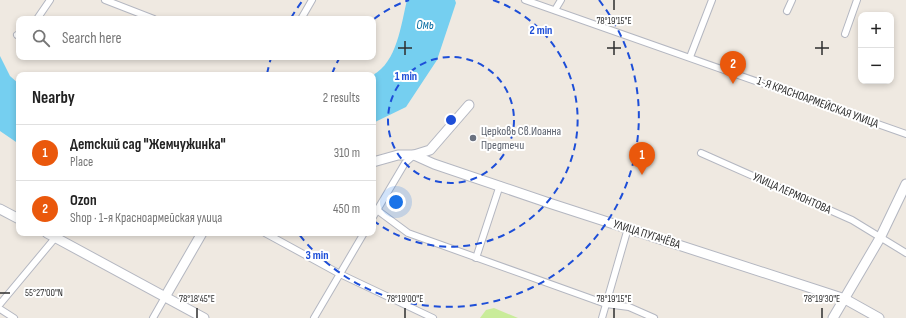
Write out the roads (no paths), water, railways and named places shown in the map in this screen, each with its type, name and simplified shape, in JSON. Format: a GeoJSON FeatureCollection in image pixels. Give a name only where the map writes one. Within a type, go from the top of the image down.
{"type":"FeatureCollection","features":[{"type":"Feature","properties":{"kind":"street"},"geometry":{"type":"LineString","coordinates":[[39,16],[50,0]]}},
{"type":"Feature","properties":{"kind":"street"},"geometry":{"type":"LineString","coordinates":[[105,0],[146,16]]}},
{"type":"Feature","properties":{"kind":"street"},"geometry":{"type":"LineString","coordinates":[[303,16],[312,0]]}},
{"type":"Feature","properties":{"kind":"street","name":"1-Я КРАСНОАРМЕЙСКАЯ УЛИЦА"},"geometry":{"type":"LineString","coordinates":[[525,0],[906,134]]}},
{"type":"Feature","properties":{"kind":"street"},"geometry":{"type":"LineString","coordinates":[[555,10],[561,0]]}},
{"type":"Feature","properties":{"kind":"street"},"geometry":{"type":"LineString","coordinates":[[690,57],[712,0]]}},
{"type":"Feature","properties":{"kind":"street"},"geometry":{"type":"LineString","coordinates":[[787,10],[792,0]]}},
{"type":"Feature","properties":{"kind":"street"},"geometry":{"type":"LineString","coordinates":[[845,34],[857,0]]}},
{"type":"Feature","properties":{"kind":"street"},"geometry":{"type":"LineString","coordinates":[[376,161],[398,154],[414,155],[430,150],[470,106]]}},
{"type":"Feature","properties":{"kind":"street","name":"УЛИЦА ЛЕРМОНТОВА"},"geometry":{"type":"LineString","coordinates":[[701,153],[852,220],[880,238],[906,252]]}},
{"type":"Feature","properties":{"kind":"street"},"geometry":{"type":"LineString","coordinates":[[414,155],[404,163],[377,210],[408,234],[606,304],[629,307],[654,318]]}},
{"type":"Feature","properties":{"kind":"street","name":"УЛИЦА ПУГАЧЁВА"},"geometry":{"type":"LineString","coordinates":[[414,155],[434,164],[845,299],[879,318]]}},
{"type":"Feature","properties":{"kind":"street"},"geometry":{"type":"LineString","coordinates":[[834,318],[880,238],[906,184]]}},
{"type":"Feature","properties":{"kind":"street"},"geometry":{"type":"LineString","coordinates":[[476,258],[500,185]]}},
{"type":"Feature","properties":{"kind":"street"},"geometry":{"type":"LineString","coordinates":[[0,209],[16,217]]}},
{"type":"Feature","properties":{"kind":"street"},"geometry":{"type":"LineString","coordinates":[[602,318],[628,228]]}},
{"type":"Feature","properties":{"kind":"street"},"geometry":{"type":"LineString","coordinates":[[51,236],[204,318]]}},
{"type":"Feature","properties":{"kind":"street"},"geometry":{"type":"LineString","coordinates":[[153,318],[200,236]]}},
{"type":"Feature","properties":{"kind":"street"},"geometry":{"type":"LineString","coordinates":[[270,236],[340,274],[433,318]]}},
{"type":"Feature","properties":{"kind":"street"},"geometry":{"type":"LineString","coordinates":[[314,318],[362,236]]}},
{"type":"Feature","properties":{"kind":"street"},"geometry":{"type":"LineString","coordinates":[[0,304],[55,238]]}},
{"type":"Feature","properties":{"kind":"street"},"geometry":{"type":"LineString","coordinates":[[0,309],[14,318]]}},
{"type":"Feature","properties":{"kind":"water","name":"Омь"},"geometry":{"type":"Polygon","coordinates":[[[407,0],[455,0],[456,3],[437,60],[406,107],[376,122],[376,73],[388,61],[397,42],[407,0]]]}},
{"type":"Feature","properties":{"kind":"water"},"geometry":{"type":"Polygon","coordinates":[[[0,56],[10,76],[16,81],[16,142],[0,131],[0,56]]]}},
{"type":"Feature","properties":{"kind":"place","name":"Ozon"},"geometry":{"type":"Point","coordinates":[733,84]}},
{"type":"Feature","properties":{"kind":"place","name":"Церковь Св.Иоанна Предтечи"},"geometry":{"type":"Point","coordinates":[473,138]}},
{"type":"Feature","properties":{"kind":"place","name":"Детский сад \"Жемчужинка\""},"geometry":{"type":"Point","coordinates":[642,175]}}]}
